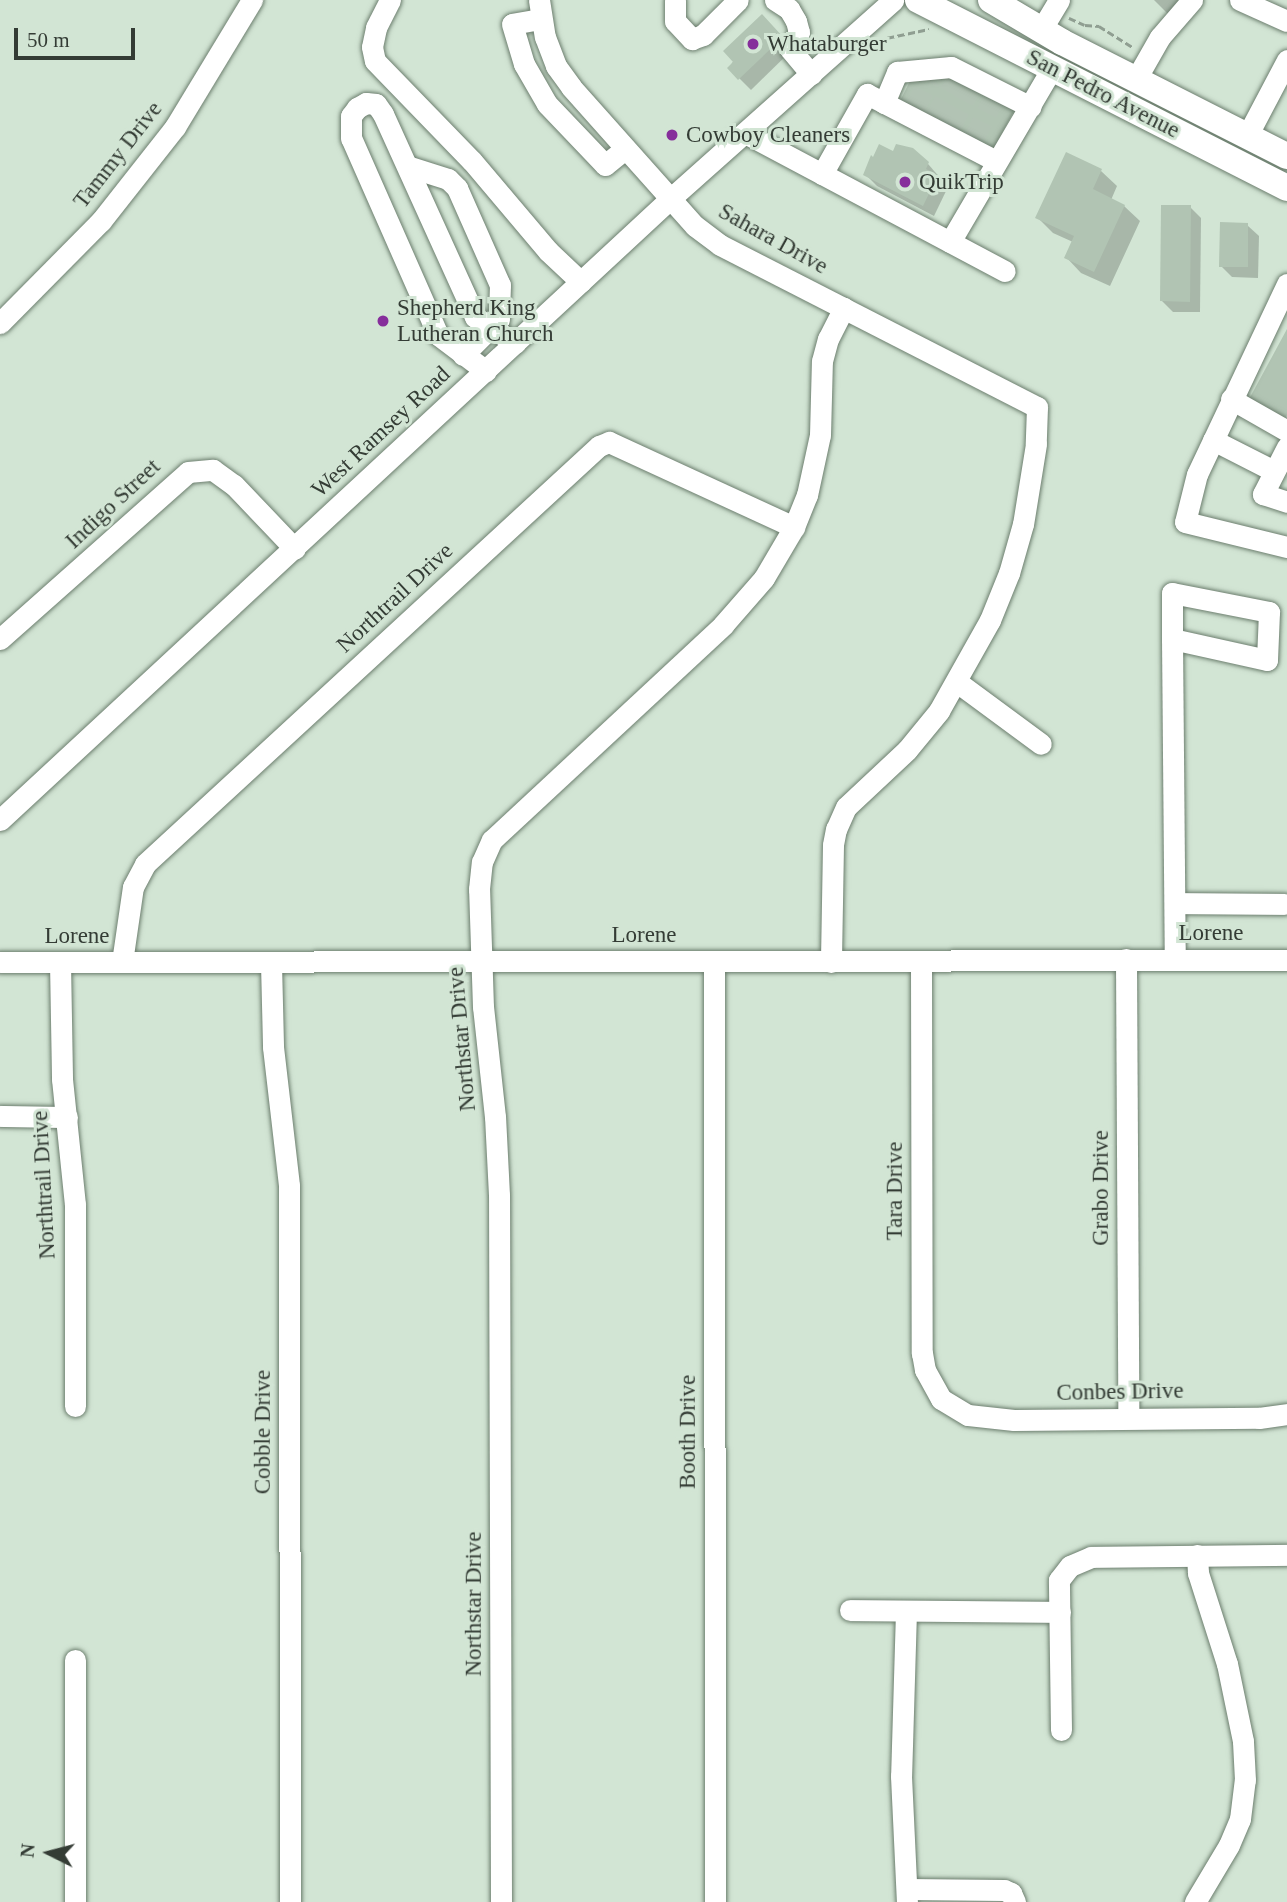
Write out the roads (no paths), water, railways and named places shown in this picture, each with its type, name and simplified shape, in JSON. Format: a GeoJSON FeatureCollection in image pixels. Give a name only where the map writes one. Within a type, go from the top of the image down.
{"type":"FeatureCollection","features":[{"type":"Feature","properties":{"kind":"main road","name":"San Pedro Avenue"},"geometry":{"type":"LineString","coordinates":[[918,0],[1287,188]]}},
{"type":"Feature","properties":{"kind":"main road","name":"San Pedro Avenue"},"geometry":{"type":"LineString","coordinates":[[991,0],[1051,14],[1136,79],[1287,156]]}},
{"type":"Feature","properties":{"kind":"main road"},"geometry":{"type":"LineString","coordinates":[[1233,160],[1247,135]]}},
{"type":"Feature","properties":{"kind":"street","name":"Tammy Drive"},"geometry":{"type":"LineString","coordinates":[[0,323],[101,221],[175,127],[252,0]]}},
{"type":"Feature","properties":{"kind":"street"},"geometry":{"type":"LineString","coordinates":[[390,0],[376,28],[372,47],[375,61],[472,161],[548,251],[581,282]]}},
{"type":"Feature","properties":{"kind":"street"},"geometry":{"type":"LineString","coordinates":[[675,0],[675,21],[692,39],[704,35],[738,0]]}},
{"type":"Feature","properties":{"kind":"street"},"geometry":{"type":"LineString","coordinates":[[775,0],[789,9],[796,21],[799,32],[790,49],[811,74]]}},
{"type":"Feature","properties":{"kind":"street","name":"West Ramsey Road"},"geometry":{"type":"LineString","coordinates":[[0,820],[670,199],[893,0]]}},
{"type":"Feature","properties":{"kind":"street"},"geometry":{"type":"LineString","coordinates":[[1136,79],[1160,37],[1192,0]]}},
{"type":"Feature","properties":{"kind":"street"},"geometry":{"type":"LineString","coordinates":[[1240,0],[1285,17]]}},
{"type":"Feature","properties":{"kind":"street"},"geometry":{"type":"LineString","coordinates":[[540,9],[512,24],[524,64],[547,104],[605,165],[625,149]]}},
{"type":"Feature","properties":{"kind":"street","name":"Sahara Drive"},"geometry":{"type":"LineString","coordinates":[[540,9],[551,54],[573,89],[670,199],[720,245],[1037,407],[1036,444],[1025,511],[1009,573],[990,620],[957,682]]}},
{"type":"Feature","properties":{"kind":"street"},"geometry":{"type":"LineString","coordinates":[[524,64],[551,54]]}},
{"type":"Feature","properties":{"kind":"street"},"geometry":{"type":"LineString","coordinates":[[884,103],[897,72],[933,74],[951,67],[966,79],[996,94],[1031,107]]}},
{"type":"Feature","properties":{"kind":"street"},"geometry":{"type":"LineString","coordinates":[[950,242],[1052,68]]}},
{"type":"Feature","properties":{"kind":"street"},"geometry":{"type":"LineString","coordinates":[[1247,135],[1284,72]]}},
{"type":"Feature","properties":{"kind":"street"},"geometry":{"type":"LineString","coordinates":[[547,104],[573,89]]}},
{"type":"Feature","properties":{"kind":"street"},"geometry":{"type":"LineString","coordinates":[[822,174],[867,94],[913,113],[971,143],[996,161]]}},
{"type":"Feature","properties":{"kind":"street"},"geometry":{"type":"LineString","coordinates":[[486,371],[438,335],[351,138],[351,116],[357,108],[366,103],[376,104],[475,317],[515,343]]}},
{"type":"Feature","properties":{"kind":"street"},"geometry":{"type":"LineString","coordinates":[[745,133],[1005,271]]}},
{"type":"Feature","properties":{"kind":"street"},"geometry":{"type":"LineString","coordinates":[[407,166],[447,179],[457,188],[500,285],[502,309],[492,327],[463,355]]}},
{"type":"Feature","properties":{"kind":"street"},"geometry":{"type":"LineString","coordinates":[[1285,292],[1197,474],[1185,522],[1287,547]]}},
{"type":"Feature","properties":{"kind":"street","name":"Northstar Drive"},"geometry":{"type":"LineString","coordinates":[[501,1902],[499,1195],[495,1117],[482,1007],[479,888],[482,862],[492,840],[749,599],[794,527],[807,495],[820,435],[822,361],[828,340],[844,307]]}},
{"type":"Feature","properties":{"kind":"street"},"geometry":{"type":"LineString","coordinates":[[1231,399],[1287,431]]}},
{"type":"Feature","properties":{"kind":"street"},"geometry":{"type":"LineString","coordinates":[[1213,440],[1274,471]]}},
{"type":"Feature","properties":{"kind":"street","name":"Northtrail Drive"},"geometry":{"type":"LineString","coordinates":[[122,962],[133,887],[145,864],[599,446],[609,442],[794,527]]}},
{"type":"Feature","properties":{"kind":"street"},"geometry":{"type":"LineString","coordinates":[[1287,447],[1263,494],[1287,502]]}},
{"type":"Feature","properties":{"kind":"street","name":"Indigo Street"},"geometry":{"type":"LineString","coordinates":[[0,639],[188,472],[213,470],[234,485],[295,549]]}},
{"type":"Feature","properties":{"kind":"street"},"geometry":{"type":"LineString","coordinates":[[1172,639],[1268,660],[1269,612],[1172,593],[1172,639],[1175,903],[1175,959]]}},
{"type":"Feature","properties":{"kind":"street"},"geometry":{"type":"LineString","coordinates":[[831,961],[836,829],[846,807],[907,750],[939,711],[957,682],[1041,744]]}},
{"type":"Feature","properties":{"kind":"street"},"geometry":{"type":"LineString","coordinates":[[1175,903],[1284,904]]}},
{"type":"Feature","properties":{"kind":"street","name":"Grabo Drive"},"geometry":{"type":"LineString","coordinates":[[1126,959],[1128,1417]]}},
{"type":"Feature","properties":{"kind":"street","name":"Lorene"},"geometry":{"type":"LineString","coordinates":[[0,962],[1287,960]]}},
{"type":"Feature","properties":{"kind":"street","name":"Booth Drive"},"geometry":{"type":"LineString","coordinates":[[714,961],[715,1902]]}},
{"type":"Feature","properties":{"kind":"street","name":"Tara Drive"},"geometry":{"type":"LineString","coordinates":[[921,961],[922,1353],[930,1383],[941,1399],[954,1409]]}},
{"type":"Feature","properties":{"kind":"street","name":"Northtrail Drive"},"geometry":{"type":"LineString","coordinates":[[60,962],[58,1010],[75,1204],[75,1406]]}},
{"type":"Feature","properties":{"kind":"street","name":"Cobble Drive"},"geometry":{"type":"LineString","coordinates":[[271,963],[273,1047],[289,1186],[290,1902]]}},
{"type":"Feature","properties":{"kind":"street"},"geometry":{"type":"LineString","coordinates":[[0,1116],[67,1116]]}},
{"type":"Feature","properties":{"kind":"street","name":"Conbes Drive"},"geometry":{"type":"LineString","coordinates":[[954,1409],[968,1415],[1014,1420],[1259,1418],[1287,1414]]}},
{"type":"Feature","properties":{"kind":"street"},"geometry":{"type":"LineString","coordinates":[[1195,1902],[1229,1845],[1240,1819],[1245,1780],[1242,1741],[1227,1664],[1198,1573],[1197,1555]]}},
{"type":"Feature","properties":{"kind":"street"},"geometry":{"type":"LineString","coordinates":[[1061,1731],[1059,1580],[1070,1566],[1091,1557],[1287,1555]]}},
{"type":"Feature","properties":{"kind":"street"},"geometry":{"type":"LineString","coordinates":[[850,1610],[1060,1612]]}},
{"type":"Feature","properties":{"kind":"street"},"geometry":{"type":"LineString","coordinates":[[906,1611],[901,1776],[907,1895],[1004,1890],[1011,1893],[1014,1902]]}},
{"type":"Feature","properties":{"kind":"street"},"geometry":{"type":"LineString","coordinates":[[75,1660],[75,1902]]}},
{"type":"Feature","properties":{"kind":"tunnel"},"geometry":{"type":"LineString","coordinates":[[914,109],[930,79]]}},
{"type":"Feature","properties":{"kind":"tunnel"},"geometry":{"type":"LineString","coordinates":[[934,119],[957,79]]}},
{"type":"Feature","properties":{"kind":"tunnel"},"geometry":{"type":"LineString","coordinates":[[950,128],[971,86]]}},
{"type":"Feature","properties":{"kind":"tunnel"},"geometry":{"type":"LineString","coordinates":[[973,140],[994,98]]}},
{"type":"Feature","properties":{"kind":"place","name":"Whataburger"},"geometry":{"type":"Point","coordinates":[753,44]}},
{"type":"Feature","properties":{"kind":"place","name":"Cowboy Cleaners"},"geometry":{"type":"Point","coordinates":[672,135]}},
{"type":"Feature","properties":{"kind":"place","name":"QuikTrip"},"geometry":{"type":"Point","coordinates":[905,182]}},
{"type":"Feature","properties":{"kind":"place","name":"Shepherd King Lutheran Church"},"geometry":{"type":"Point","coordinates":[383,321]}}]}
